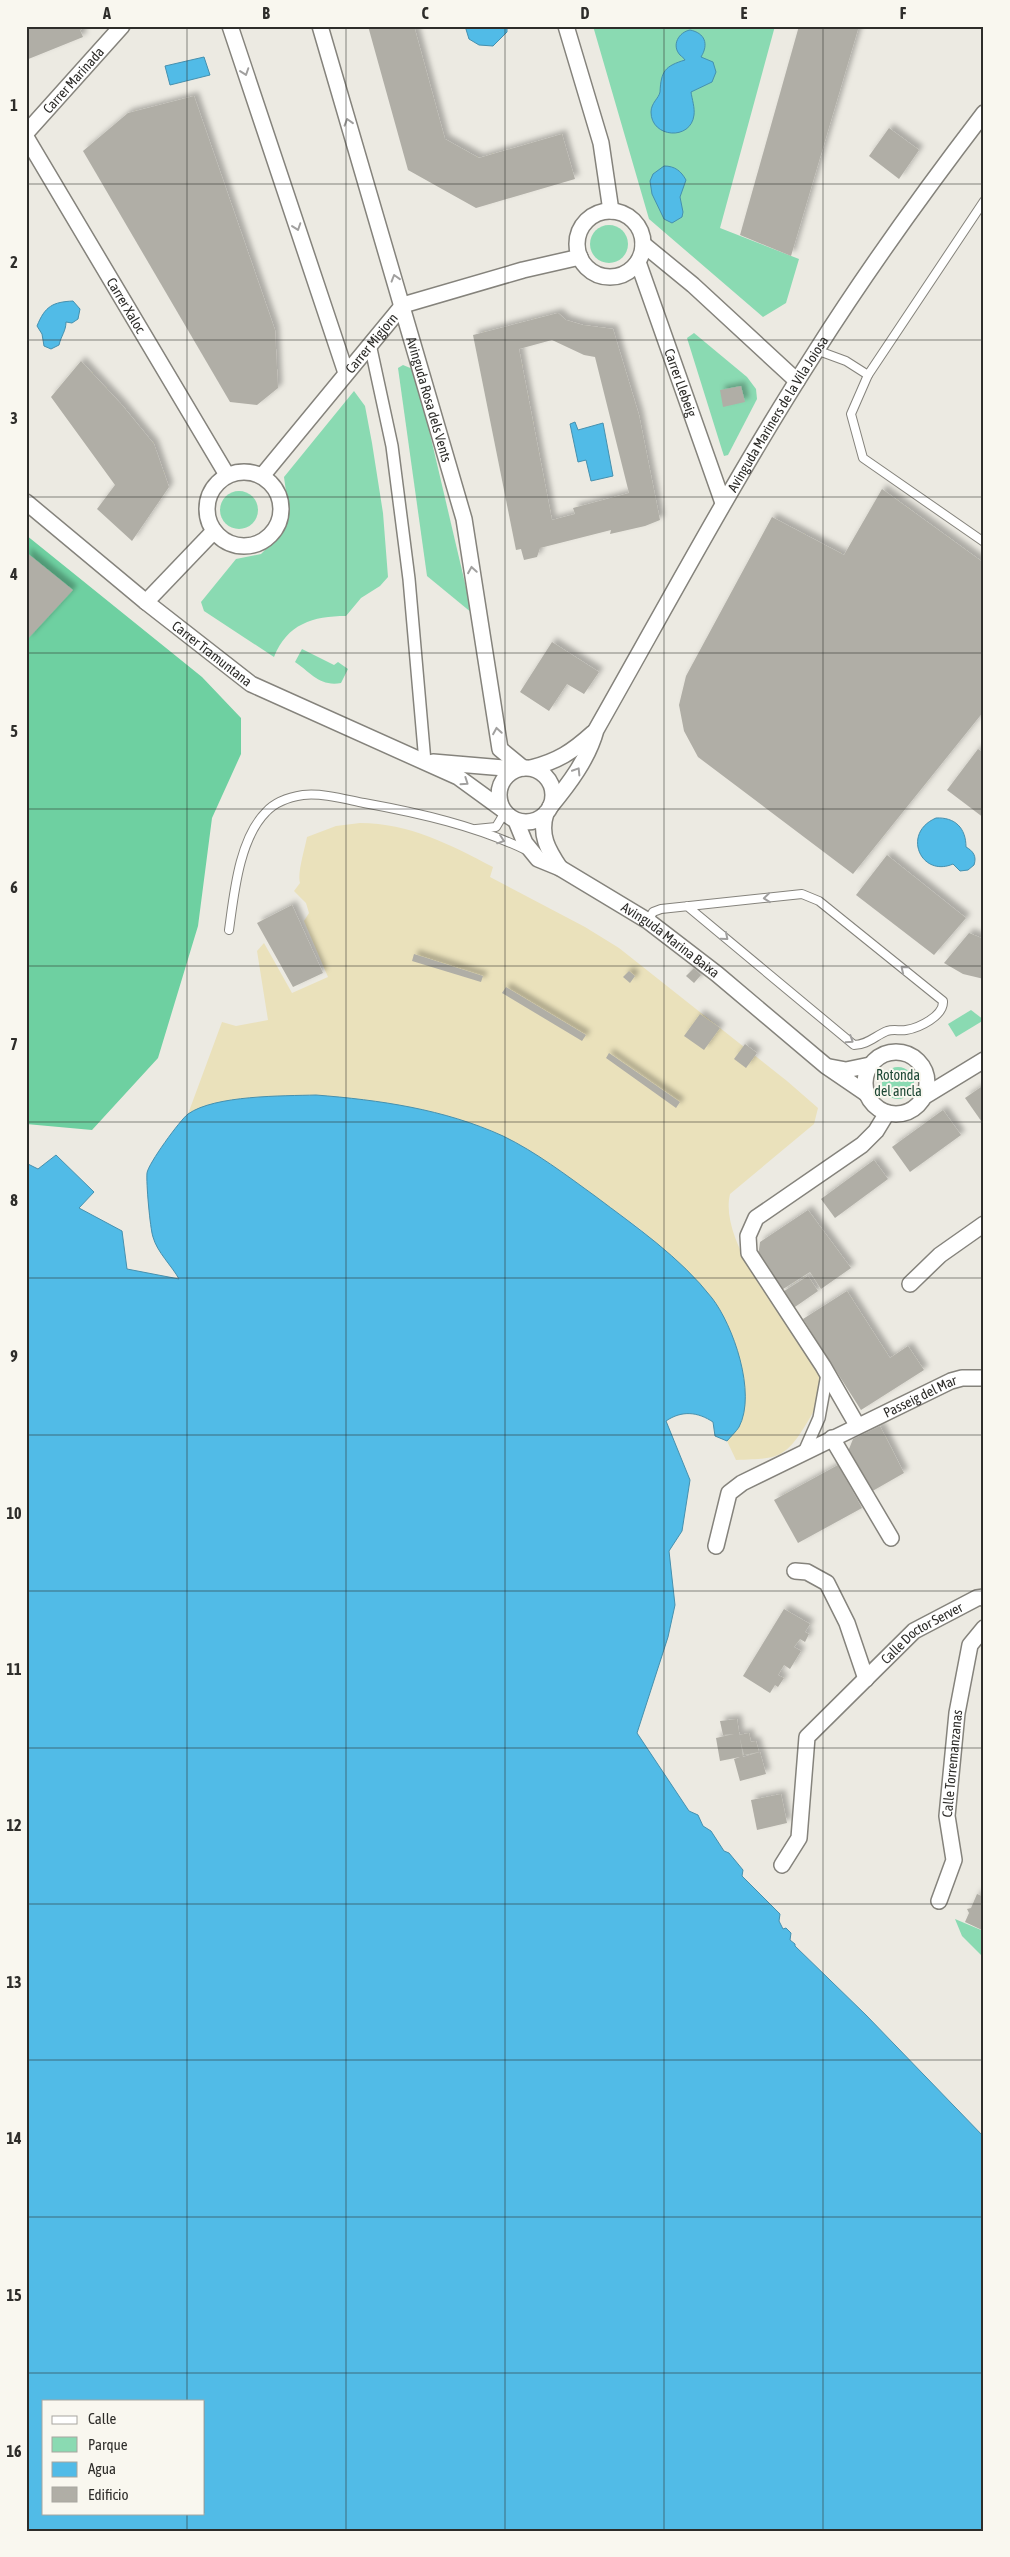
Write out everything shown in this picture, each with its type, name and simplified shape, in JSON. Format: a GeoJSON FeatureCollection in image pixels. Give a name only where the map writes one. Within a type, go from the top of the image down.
{"type":"FeatureCollection","features":[{"type":"Feature","properties":{"kind":"street","name":"Carrer Marinada"},"geometry":{"type":"LineString","coordinates":[[26,135],[122,26]]}},
{"type":"Feature","properties":{"kind":"street"},"geometry":{"type":"LineString","coordinates":[[230,26],[346,373]]}},
{"type":"Feature","properties":{"kind":"street","name":"Avinguda Rosa dels Vents"},"geometry":{"type":"LineString","coordinates":[[320,26],[403,304],[464,519],[500,749],[523,768]]}},
{"type":"Feature","properties":{"kind":"street"},"geometry":{"type":"LineString","coordinates":[[566,26],[601,143],[611,211]]}},
{"type":"Feature","properties":{"kind":"street","name":"Avinguda Mariners de la Vila Joiosa"},"geometry":{"type":"LineString","coordinates":[[548,810],[563,792],[592,746],[596,730],[724,503],[816,350],[936,176],[984,113]]}},
{"type":"Feature","properties":{"kind":"street","name":"Carrer Xaloc"},"geometry":{"type":"LineString","coordinates":[[26,135],[227,475]]}},
{"type":"Feature","properties":{"kind":"street"},"geometry":{"type":"LineString","coordinates":[[611,211],[630,218],[637,225],[643,244],[638,262],[622,274],[612,277],[593,272],[580,257],[578,235],[582,225],[600,212],[611,211]]}},
{"type":"Feature","properties":{"kind":"street"},"geometry":{"type":"LineString","coordinates":[[643,244],[693,284],[798,382]]}},
{"type":"Feature","properties":{"kind":"street","name":"Carrer Migjorn"},"geometry":{"type":"LineString","coordinates":[[262,476],[403,304],[523,270],[580,257]]}},
{"type":"Feature","properties":{"kind":"street","name":"Carrer Llebeig"},"geometry":{"type":"LineString","coordinates":[[638,262],[724,503]]}},
{"type":"Feature","properties":{"kind":"street"},"geometry":{"type":"LineString","coordinates":[[370,344],[392,446],[409,579],[425,762]]}},
{"type":"Feature","properties":{"kind":"street"},"geometry":{"type":"LineString","coordinates":[[244,472],[262,476],[271,483],[279,499],[280,517],[275,528],[257,544],[245,546],[233,544],[222,539],[208,521],[207,500],[211,490],[227,475],[244,472]]}},
{"type":"Feature","properties":{"kind":"street","name":"Carrer Tramuntana"},"geometry":{"type":"LineString","coordinates":[[26,502],[146,602],[252,684],[458,777],[507,814]]}},
{"type":"Feature","properties":{"kind":"street"},"geometry":{"type":"LineString","coordinates":[[146,602],[214,531]]}},
{"type":"Feature","properties":{"kind":"street","name":"Avinguda Mariners de la Vila Joiosa"},"geometry":{"type":"LineString","coordinates":[[523,768],[548,764],[570,753],[596,730]]}},
{"type":"Feature","properties":{"kind":"street","name":"Carrer Tramuntana"},"geometry":{"type":"LineString","coordinates":[[425,762],[523,768]]}},
{"type":"Feature","properties":{"kind":"street"},"geometry":{"type":"LineString","coordinates":[[532,853],[499,802],[500,786],[509,773],[523,768],[539,771],[550,783],[553,791],[542,825],[543,835],[556,863]]}},
{"type":"Feature","properties":{"kind":"street"},"geometry":{"type":"LineString","coordinates":[[507,814],[532,822],[548,810]]}},
{"type":"Feature","properties":{"kind":"street","name":"Avinguda Marina Baixa"},"geometry":{"type":"LineString","coordinates":[[532,853],[556,863],[648,920],[826,1066],[867,1094]]}},
{"type":"Feature","properties":{"kind":"street"},"geometry":{"type":"LineString","coordinates":[[965,1071],[931,1072],[912,1056],[894,1051],[876,1058],[870,1065],[865,1079],[867,1094],[879,1109],[888,1113],[905,1113],[913,1109],[925,1096],[984,1060]]}},
{"type":"Feature","properties":{"kind":"street"},"geometry":{"type":"LineString","coordinates":[[826,1066],[846,1070],[870,1065]]}},
{"type":"Feature","properties":{"kind":"street"},"geometry":{"type":"LineString","coordinates":[[925,1096],[927,1078],[931,1072]]}},
{"type":"Feature","properties":{"kind":"street"},"geometry":{"type":"LineString","coordinates":[[716,1546],[730,1493],[742,1483],[857,1425],[827,1374],[749,1253],[748,1236],[756,1218],[862,1145],[876,1131],[888,1113]]}},
{"type":"Feature","properties":{"kind":"street"},"geometry":{"type":"LineString","coordinates":[[910,1284],[940,1255],[984,1224]]}},
{"type":"Feature","properties":{"kind":"street"},"geometry":{"type":"LineString","coordinates":[[804,1452],[819,1418],[827,1374]]}},
{"type":"Feature","properties":{"kind":"street","name":"Passeig del Mar"},"geometry":{"type":"LineString","coordinates":[[857,1425],[951,1380],[984,1378]]}},
{"type":"Feature","properties":{"kind":"street"},"geometry":{"type":"LineString","coordinates":[[832,1438],[891,1538]]}},
{"type":"Feature","properties":{"kind":"street","name":"Calle Doctor Server"},"geometry":{"type":"LineString","coordinates":[[796,1571],[807,1572],[827,1583],[847,1624],[866,1679]]}},
{"type":"Feature","properties":{"kind":"street","name":"Calle Doctor Server"},"geometry":{"type":"LineString","coordinates":[[782,1865],[799,1838],[807,1737],[914,1631],[977,1598],[984,1597]]}},
{"type":"Feature","properties":{"kind":"street","name":"Calle Torremanzanas"},"geometry":{"type":"LineString","coordinates":[[939,1902],[954,1860],[947,1816],[957,1713],[970,1645],[984,1628]]}},
{"type":"Feature","properties":{"kind":"lane"},"geometry":{"type":"LineString","coordinates":[[984,201],[868,375],[851,414],[863,458],[984,542]]}},
{"type":"Feature","properties":{"kind":"lane"},"geometry":{"type":"LineString","coordinates":[[816,350],[846,362],[868,375]]}},
{"type":"Feature","properties":{"kind":"lane"},"geometry":{"type":"LineString","coordinates":[[229,930],[238,870],[254,829],[265,812],[279,802],[303,795],[331,796],[408,811],[470,829],[532,853]]}},
{"type":"Feature","properties":{"kind":"lane"},"geometry":{"type":"LineString","coordinates":[[470,829],[496,827],[507,814]]}},
{"type":"Feature","properties":{"kind":"lane"},"geometry":{"type":"LineString","coordinates":[[648,920],[653,912],[661,909],[687,906],[802,894],[819,901],[943,1001],[944,1007],[940,1013],[916,1028],[889,1030],[862,1045],[854,1045],[687,906]]}},
{"type":"Feature","properties":{"kind":"green space"},"geometry":{"type":"Polygon","coordinates":[[[593,26],[775,26],[720,228],[799,259],[786,303],[763,317],[649,219],[593,26]]]}},
{"type":"Feature","properties":{"kind":"green space"},"geometry":{"type":"Polygon","coordinates":[[[609,225],[623,230],[628,244],[623,258],[609,263],[595,258],[590,244],[595,230],[609,225]]]}},
{"type":"Feature","properties":{"kind":"green space"},"geometry":{"type":"Polygon","coordinates":[[[694,333],[747,377],[756,389],[757,399],[728,455],[724,456],[687,338],[694,333]]]}},
{"type":"Feature","properties":{"kind":"green space"},"geometry":{"type":"Polygon","coordinates":[[[403,365],[415,370],[472,613],[427,576],[398,368],[403,365]]]}},
{"type":"Feature","properties":{"kind":"green space"},"geometry":{"type":"Polygon","coordinates":[[[354,391],[365,406],[372,443],[383,513],[388,577],[380,586],[361,598],[346,616],[312,620],[302,624],[286,637],[274,657],[204,611],[201,602],[236,559],[261,554],[283,532],[289,514],[284,477],[354,391]]]}},
{"type":"Feature","properties":{"kind":"green space"},"geometry":{"type":"Polygon","coordinates":[[[239,491],[253,496],[258,510],[253,524],[239,529],[225,524],[220,510],[225,496],[239,491]]]}},
{"type":"Feature","properties":{"kind":"green space"},"geometry":{"type":"Polygon","coordinates":[[[26,535],[202,677],[241,718],[241,754],[212,818],[198,926],[158,1058],[92,1130],[26,1124],[26,535]]]}},
{"type":"Feature","properties":{"kind":"green space"},"geometry":{"type":"Polygon","coordinates":[[[302,649],[334,665],[338,662],[348,669],[341,683],[334,684],[321,681],[295,662],[302,649]]]}},
{"type":"Feature","properties":{"kind":"green space"},"geometry":{"type":"Polygon","coordinates":[[[971,1010],[984,1020],[956,1037],[948,1024],[971,1010]]]}},
{"type":"Feature","properties":{"kind":"green space","name":"Rotonda del ancla"},"geometry":{"type":"Polygon","coordinates":[[[898,1067],[904,1068],[909,1072],[913,1077],[913,1089],[909,1094],[904,1098],[898,1099],[892,1098],[887,1094],[883,1089],[882,1083],[883,1077],[887,1072],[892,1068],[898,1067]]]}},
{"type":"Feature","properties":{"kind":"green space"},"geometry":{"type":"Polygon","coordinates":[[[955,1919],[981,1930],[984,1925],[984,1958],[962,1936],[955,1919]]]}},
{"type":"Feature","properties":{"kind":"sand"},"geometry":{"type":"Polygon","coordinates":[[[360,823],[378,824],[413,831],[445,843],[493,867],[490,877],[585,927],[619,948],[787,1081],[818,1108],[814,1124],[730,1194],[729,1212],[733,1232],[742,1253],[766,1295],[819,1373],[820,1391],[815,1409],[797,1438],[783,1452],[768,1458],[736,1460],[727,1441],[739,1426],[698,1283],[678,1262],[639,1228],[539,1157],[316,1095],[259,1097],[225,1102],[188,1114],[222,1022],[236,1026],[268,1020],[257,951],[264,943],[292,993],[328,977],[304,921],[309,913],[306,903],[294,891],[300,883],[300,867],[307,837],[336,826],[360,823]]]}},
{"type":"Feature","properties":{"kind":"water"},"geometry":{"type":"Polygon","coordinates":[[[465,26],[507,26],[507,32],[493,46],[479,45],[469,39],[465,26]]]}},
{"type":"Feature","properties":{"kind":"water"},"geometry":{"type":"Polygon","coordinates":[[[690,30],[702,36],[705,48],[701,57],[713,62],[716,72],[712,82],[691,92],[694,115],[691,123],[686,129],[671,133],[657,127],[653,121],[651,109],[659,94],[665,70],[685,60],[677,51],[676,43],[683,33],[690,30]]]}},
{"type":"Feature","properties":{"kind":"water"},"geometry":{"type":"Polygon","coordinates":[[[204,57],[210,75],[170,85],[165,66],[204,57]]]}},
{"type":"Feature","properties":{"kind":"water"},"geometry":{"type":"Polygon","coordinates":[[[664,166],[677,170],[686,180],[680,197],[682,217],[672,223],[664,219],[652,194],[650,181],[653,174],[664,166]]]}},
{"type":"Feature","properties":{"kind":"water"},"geometry":{"type":"Polygon","coordinates":[[[73,301],[80,309],[78,319],[72,323],[66,322],[59,345],[51,349],[44,346],[42,334],[37,326],[43,314],[50,306],[73,301]]]}},
{"type":"Feature","properties":{"kind":"water"},"geometry":{"type":"Polygon","coordinates":[[[575,422],[578,430],[603,423],[613,476],[591,481],[586,460],[578,462],[570,424],[575,422]]]}},
{"type":"Feature","properties":{"kind":"water"},"geometry":{"type":"Polygon","coordinates":[[[936,818],[949,819],[962,829],[966,847],[975,856],[974,865],[968,870],[960,871],[953,864],[942,867],[932,865],[924,860],[919,852],[919,833],[925,825],[936,818]]]}},
{"type":"Feature","properties":{"kind":"water"},"geometry":{"type":"Polygon","coordinates":[[[316,1095],[411,1107],[458,1119],[503,1136],[539,1156],[573,1180],[642,1231],[672,1256],[712,1298],[728,1325],[735,1342],[744,1378],[744,1413],[739,1427],[727,1441],[715,1436],[713,1422],[696,1414],[678,1415],[666,1421],[690,1480],[682,1531],[669,1551],[675,1605],[668,1637],[637,1733],[689,1811],[698,1815],[703,1826],[711,1831],[724,1851],[729,1853],[743,1870],[742,1876],[780,1914],[779,1921],[783,1929],[786,1928],[791,1933],[790,1940],[795,1946],[866,2015],[984,2137],[984,2531],[26,2531],[26,1163],[38,1169],[56,1155],[94,1192],[79,1208],[122,1231],[127,1269],[179,1279],[155,1243],[152,1232],[147,1186],[149,1168],[158,1152],[188,1114],[215,1103],[268,1096],[316,1095]]]}},
{"type":"Feature","properties":{"kind":"building"},"geometry":{"type":"Polygon","coordinates":[[[26,26],[86,26],[80,30],[83,37],[26,60],[26,26]]]}},
{"type":"Feature","properties":{"kind":"building"},"geometry":{"type":"Polygon","coordinates":[[[368,26],[414,26],[445,139],[479,158],[562,134],[575,179],[476,208],[408,170],[368,26]]]}},
{"type":"Feature","properties":{"kind":"building"},"geometry":{"type":"Polygon","coordinates":[[[799,26],[859,26],[791,256],[740,235],[799,26]]]}},
{"type":"Feature","properties":{"kind":"building"},"geometry":{"type":"Polygon","coordinates":[[[194,96],[275,330],[278,388],[257,405],[230,402],[83,151],[128,113],[194,96]]]}},
{"type":"Feature","properties":{"kind":"building"},"geometry":{"type":"Polygon","coordinates":[[[889,128],[919,150],[899,179],[869,156],[889,128]]]}},
{"type":"Feature","properties":{"kind":"building"},"geometry":{"type":"Polygon","coordinates":[[[558,313],[566,320],[583,325],[613,329],[639,415],[660,520],[645,526],[610,534],[611,530],[540,548],[537,557],[524,560],[521,549],[516,550],[473,335],[558,313]],[[552,340],[519,349],[552,520],[575,514],[573,508],[629,493],[595,357],[584,355],[552,340]]]}},
{"type":"Feature","properties":{"kind":"building"},"geometry":{"type":"Polygon","coordinates":[[[81,361],[122,405],[154,444],[169,487],[132,541],[97,509],[115,485],[51,397],[81,361]]]}},
{"type":"Feature","properties":{"kind":"building"},"geometry":{"type":"Polygon","coordinates":[[[741,386],[745,402],[723,407],[720,390],[741,386]]]}},
{"type":"Feature","properties":{"kind":"building"},"geometry":{"type":"Polygon","coordinates":[[[882,489],[984,563],[984,711],[853,874],[698,757],[684,731],[679,705],[686,676],[772,517],[844,555],[882,489]]]}},
{"type":"Feature","properties":{"kind":"building"},"geometry":{"type":"Polygon","coordinates":[[[26,552],[73,590],[26,641],[26,552]]]}},
{"type":"Feature","properties":{"kind":"building"},"geometry":{"type":"Polygon","coordinates":[[[552,642],[599,672],[584,694],[567,684],[549,711],[520,692],[552,642]]]}},
{"type":"Feature","properties":{"kind":"building"},"geometry":{"type":"Polygon","coordinates":[[[978,749],[984,753],[984,818],[947,790],[978,749]]]}},
{"type":"Feature","properties":{"kind":"building"},"geometry":{"type":"Polygon","coordinates":[[[887,855],[966,918],[934,955],[856,895],[887,855]]]}},
{"type":"Feature","properties":{"kind":"building"},"geometry":{"type":"Polygon","coordinates":[[[292,905],[323,973],[293,987],[257,923],[292,905]]]}},
{"type":"Feature","properties":{"kind":"building"},"geometry":{"type":"Polygon","coordinates":[[[969,933],[984,939],[984,979],[963,974],[944,963],[969,933]]]}},
{"type":"Feature","properties":{"kind":"building"},"geometry":{"type":"Polygon","coordinates":[[[414,954],[483,976],[481,982],[412,961],[414,954]]]}},
{"type":"Feature","properties":{"kind":"building"},"geometry":{"type":"Polygon","coordinates":[[[694,968],[701,975],[694,983],[686,976],[694,968]]]}},
{"type":"Feature","properties":{"kind":"building"},"geometry":{"type":"Polygon","coordinates":[[[629,971],[635,976],[630,983],[623,977],[629,971]]]}},
{"type":"Feature","properties":{"kind":"building"},"geometry":{"type":"Polygon","coordinates":[[[506,987],[586,1035],[582,1041],[502,993],[506,987]]]}},
{"type":"Feature","properties":{"kind":"building"},"geometry":{"type":"Polygon","coordinates":[[[700,1014],[720,1028],[704,1050],[684,1036],[700,1014]]]}},
{"type":"Feature","properties":{"kind":"building"},"geometry":{"type":"Polygon","coordinates":[[[745,1044],[757,1053],[746,1068],[734,1059],[745,1044]]]}},
{"type":"Feature","properties":{"kind":"building"},"geometry":{"type":"Polygon","coordinates":[[[609,1053],[680,1102],[676,1108],[606,1058],[609,1053]]]}},
{"type":"Feature","properties":{"kind":"building"},"geometry":{"type":"Polygon","coordinates":[[[984,1085],[984,1125],[965,1098],[984,1085]]]}},
{"type":"Feature","properties":{"kind":"building"},"geometry":{"type":"Polygon","coordinates":[[[943,1110],[961,1135],[910,1172],[892,1147],[943,1110]]]}},
{"type":"Feature","properties":{"kind":"building"},"geometry":{"type":"Polygon","coordinates":[[[874,1160],[888,1179],[835,1218],[821,1199],[874,1160]]]}},
{"type":"Feature","properties":{"kind":"building"},"geometry":{"type":"Polygon","coordinates":[[[808,1210],[851,1268],[821,1289],[810,1272],[780,1291],[758,1257],[760,1242],[808,1210]]]}},
{"type":"Feature","properties":{"kind":"building"},"geometry":{"type":"Polygon","coordinates":[[[808,1276],[818,1291],[792,1309],[781,1293],[808,1276]]]}},
{"type":"Feature","properties":{"kind":"building"},"geometry":{"type":"Polygon","coordinates":[[[847,1291],[890,1358],[908,1346],[924,1370],[861,1410],[803,1319],[847,1291]]]}},
{"type":"Feature","properties":{"kind":"building"},"geometry":{"type":"Polygon","coordinates":[[[880,1426],[904,1473],[869,1493],[847,1454],[853,1439],[880,1426]]]}},
{"type":"Feature","properties":{"kind":"building"},"geometry":{"type":"Polygon","coordinates":[[[838,1465],[862,1508],[798,1543],[774,1500],[838,1465]]]}},
{"type":"Feature","properties":{"kind":"building"},"geometry":{"type":"Polygon","coordinates":[[[784,1609],[810,1624],[805,1632],[809,1634],[805,1642],[800,1639],[794,1647],[801,1651],[790,1669],[784,1665],[778,1675],[784,1678],[778,1687],[775,1685],[770,1693],[743,1676],[784,1609]]]}},
{"type":"Feature","properties":{"kind":"building"},"geometry":{"type":"Polygon","coordinates":[[[737,1719],[743,1757],[760,1752],[766,1774],[740,1781],[734,1759],[740,1757],[720,1761],[716,1738],[734,1734],[723,1735],[720,1721],[737,1719]]]}},
{"type":"Feature","properties":{"kind":"building"},"geometry":{"type":"Polygon","coordinates":[[[749,1733],[751,1742],[756,1741],[759,1752],[744,1755],[739,1735],[749,1733]]]}},
{"type":"Feature","properties":{"kind":"building"},"geometry":{"type":"Polygon","coordinates":[[[781,1794],[787,1823],[757,1830],[751,1800],[781,1794]]]}},
{"type":"Feature","properties":{"kind":"building"},"geometry":{"type":"Polygon","coordinates":[[[977,1894],[984,1897],[982,1930],[965,1922],[969,1913],[967,1909],[971,1908],[977,1894]]]}}]}
